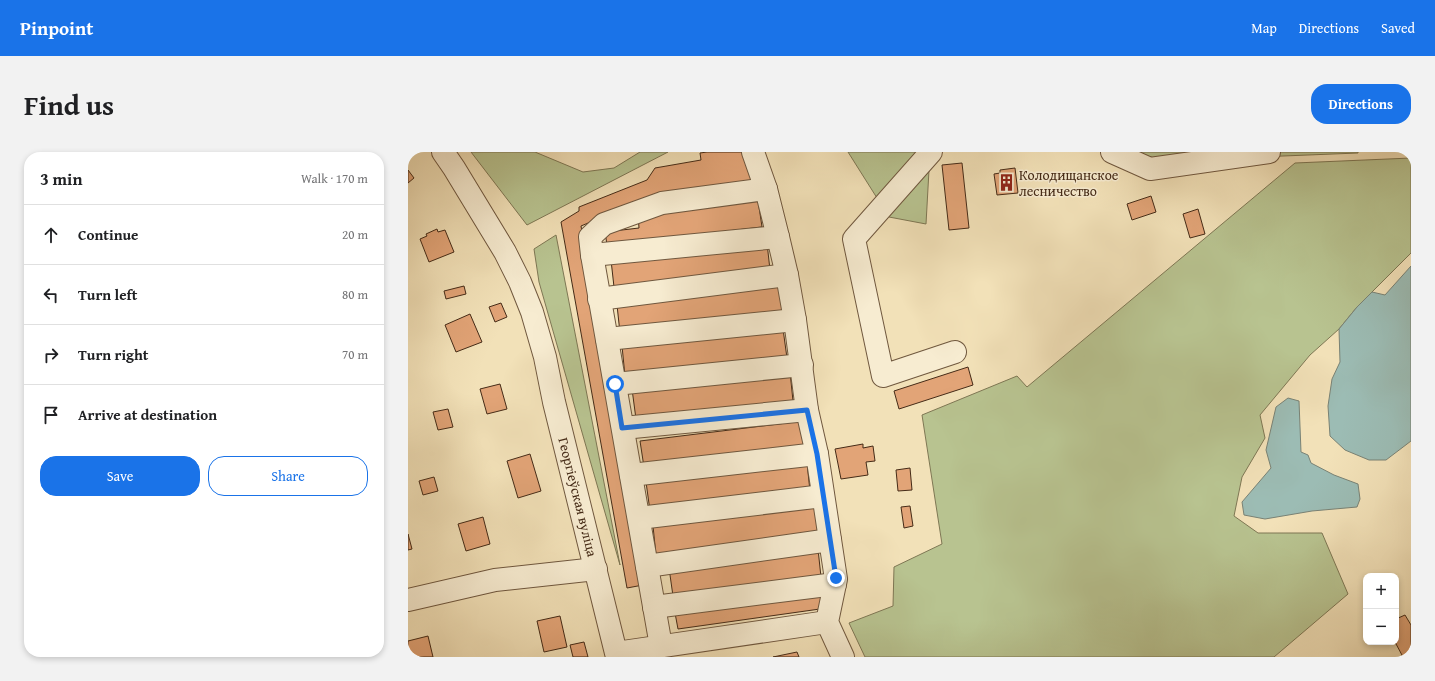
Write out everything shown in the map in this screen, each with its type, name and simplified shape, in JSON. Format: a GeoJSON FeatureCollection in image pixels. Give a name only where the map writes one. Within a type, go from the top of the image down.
{"type":"FeatureCollection","features":[{"type":"Feature","properties":{"kind":"street","name":"Георгіеўская вуліца"},"geometry":{"type":"LineString","coordinates":[[443,152],[505,252],[520,282],[532,312],[545,357],[556,410],[616,655],[661,646],[827,622]]}},
{"type":"Feature","properties":{"kind":"street"},"geometry":{"type":"LineString","coordinates":[[753,152],[766,189],[787,275],[802,365],[807,410],[817,454],[836,578],[827,622],[843,657]]}},
{"type":"Feature","properties":{"kind":"street"},"geometry":{"type":"LineString","coordinates":[[931,152],[854,239],[883,376],[955,352]]}},
{"type":"Feature","properties":{"kind":"street"},"geometry":{"type":"LineString","coordinates":[[1112,152],[1150,169],[1269,152]]}},
{"type":"Feature","properties":{"kind":"street"},"geometry":{"type":"LineString","coordinates":[[661,646],[590,237],[604,224],[662,203],[766,189]]}},
{"type":"Feature","properties":{"kind":"street"},"geometry":{"type":"LineString","coordinates":[[592,255],[778,237]]}},
{"type":"Feature","properties":{"kind":"street"},"geometry":{"type":"LineString","coordinates":[[600,299],[787,275]]}},
{"type":"Feature","properties":{"kind":"street"},"geometry":{"type":"LineString","coordinates":[[607,339],[795,320]]}},
{"type":"Feature","properties":{"kind":"street"},"geometry":{"type":"LineString","coordinates":[[615,384],[802,365]]}},
{"type":"Feature","properties":{"kind":"street"},"geometry":{"type":"LineString","coordinates":[[622,428],[807,410]]}},
{"type":"Feature","properties":{"kind":"street"},"geometry":{"type":"LineString","coordinates":[[631,474],[817,454]]}},
{"type":"Feature","properties":{"kind":"street"},"geometry":{"type":"LineString","coordinates":[[638,518],[823,496]]}},
{"type":"Feature","properties":{"kind":"street"},"geometry":{"type":"LineString","coordinates":[[647,566],[830,540]]}},
{"type":"Feature","properties":{"kind":"street"},"geometry":{"type":"LineString","coordinates":[[408,600],[495,580],[596,569]]}},
{"type":"Feature","properties":{"kind":"street"},"geometry":{"type":"LineString","coordinates":[[654,607],[835,584]]}},
{"type":"Feature","properties":{"kind":"green space"},"geometry":{"type":"Polygon","coordinates":[[[471,152],[535,152],[583,172],[614,168],[640,152],[668,152],[527,225],[471,152]]]}},
{"type":"Feature","properties":{"kind":"green space"},"geometry":{"type":"Polygon","coordinates":[[[848,152],[930,152],[926,224],[889,217],[848,152]]]}},
{"type":"Feature","properties":{"kind":"green space"},"geometry":{"type":"Polygon","coordinates":[[[1139,152],[1358,152],[1358,153],[1159,161],[1139,152]]]}},
{"type":"Feature","properties":{"kind":"green space"},"geometry":{"type":"Polygon","coordinates":[[[1411,158],[1411,253],[1357,307],[1339,329],[1310,355],[1260,415],[1265,438],[1242,477],[1234,516],[1258,533],[1322,533],[1348,594],[1274,657],[865,657],[849,623],[893,606],[894,567],[942,544],[922,415],[1017,376],[1027,387],[1295,163],[1411,158]]]}},
{"type":"Feature","properties":{"kind":"green space"},"geometry":{"type":"Polygon","coordinates":[[[556,235],[620,565],[539,282],[534,249],[556,235]]]}},
{"type":"Feature","properties":{"kind":"water"},"geometry":{"type":"Polygon","coordinates":[[[1411,266],[1411,441],[1386,460],[1369,460],[1345,450],[1330,436],[1328,406],[1332,379],[1340,362],[1339,329],[1357,307],[1372,292],[1385,295],[1411,266]]]}},
{"type":"Feature","properties":{"kind":"water"},"geometry":{"type":"Polygon","coordinates":[[[1288,398],[1299,401],[1301,452],[1308,455],[1311,463],[1334,475],[1358,484],[1360,499],[1357,507],[1312,511],[1265,519],[1244,515],[1242,502],[1271,468],[1266,450],[1276,407],[1288,398]]]}},
{"type":"Feature","properties":{"kind":"building"},"geometry":{"type":"Polygon","coordinates":[[[745,152],[752,183],[655,195],[581,226],[643,585],[627,588],[561,222],[579,211],[579,207],[647,180],[655,168],[701,160],[700,153],[745,152]]]}},
{"type":"Feature","properties":{"kind":"building"},"geometry":{"type":"Polygon","coordinates":[[[962,163],[969,228],[949,230],[942,165],[962,163]]]}},
{"type":"Feature","properties":{"kind":"building","name":"Колодищанское лесничество"},"geometry":{"type":"Polygon","coordinates":[[[1015,168],[1018,193],[997,195],[994,174],[1000,173],[1000,170],[1015,168]]]}},
{"type":"Feature","properties":{"kind":"building"},"geometry":{"type":"Polygon","coordinates":[[[408,170],[414,178],[408,183],[408,170]]]}},
{"type":"Feature","properties":{"kind":"building"},"geometry":{"type":"Polygon","coordinates":[[[1151,196],[1156,212],[1132,220],[1127,204],[1151,196]]]}},
{"type":"Feature","properties":{"kind":"building"},"geometry":{"type":"Polygon","coordinates":[[[758,200],[762,227],[607,245],[605,232],[639,228],[638,214],[758,200]]]}},
{"type":"Feature","properties":{"kind":"building"},"geometry":{"type":"Polygon","coordinates":[[[1198,209],[1205,234],[1190,238],[1183,214],[1198,209]]]}},
{"type":"Feature","properties":{"kind":"building"},"geometry":{"type":"Polygon","coordinates":[[[437,229],[438,232],[445,230],[454,252],[429,262],[420,239],[427,236],[426,234],[437,229]]]}},
{"type":"Feature","properties":{"kind":"building"},"geometry":{"type":"Polygon","coordinates":[[[767,243],[770,270],[614,287],[611,260],[767,243]]]}},
{"type":"Feature","properties":{"kind":"building"},"geometry":{"type":"Polygon","coordinates":[[[781,285],[784,313],[620,333],[617,305],[781,285]]]}},
{"type":"Feature","properties":{"kind":"building"},"geometry":{"type":"Polygon","coordinates":[[[464,286],[466,294],[446,299],[444,291],[464,286]]]}},
{"type":"Feature","properties":{"kind":"building"},"geometry":{"type":"Polygon","coordinates":[[[501,303],[507,317],[495,322],[489,307],[501,303]]]}},
{"type":"Feature","properties":{"kind":"building"},"geometry":{"type":"Polygon","coordinates":[[[470,314],[482,342],[456,352],[445,325],[470,314]]]}},
{"type":"Feature","properties":{"kind":"building"},"geometry":{"type":"Polygon","coordinates":[[[783,329],[787,358],[625,376],[622,346],[783,329]]]}},
{"type":"Feature","properties":{"kind":"building"},"geometry":{"type":"Polygon","coordinates":[[[968,367],[973,385],[899,409],[894,391],[968,367]]]}},
{"type":"Feature","properties":{"kind":"building"},"geometry":{"type":"Polygon","coordinates":[[[790,372],[793,401],[636,419],[632,389],[790,372]]]}},
{"type":"Feature","properties":{"kind":"building"},"geometry":{"type":"Polygon","coordinates":[[[500,384],[507,409],[487,414],[480,389],[500,384]]]}},
{"type":"Feature","properties":{"kind":"building"},"geometry":{"type":"Polygon","coordinates":[[[448,409],[453,427],[438,430],[433,412],[448,409]]]}},
{"type":"Feature","properties":{"kind":"building"},"geometry":{"type":"Polygon","coordinates":[[[803,421],[806,448],[644,467],[640,441],[803,421]]]}},
{"type":"Feature","properties":{"kind":"building"},"geometry":{"type":"Polygon","coordinates":[[[863,444],[863,448],[873,446],[875,461],[866,462],[868,475],[841,479],[835,449],[863,444]]]}},
{"type":"Feature","properties":{"kind":"building"},"geometry":{"type":"Polygon","coordinates":[[[530,454],[541,491],[518,498],[507,461],[530,454]]]}},
{"type":"Feature","properties":{"kind":"building"},"geometry":{"type":"Polygon","coordinates":[[[807,463],[810,491],[650,511],[646,482],[807,463]]]}},
{"type":"Feature","properties":{"kind":"building"},"geometry":{"type":"Polygon","coordinates":[[[910,468],[912,490],[898,491],[896,470],[910,468]]]}},
{"type":"Feature","properties":{"kind":"building"},"geometry":{"type":"Polygon","coordinates":[[[434,477],[438,491],[423,495],[419,481],[434,477]]]}},
{"type":"Feature","properties":{"kind":"building"},"geometry":{"type":"Polygon","coordinates":[[[815,505],[818,535],[656,555],[653,526],[815,505]]]}},
{"type":"Feature","properties":{"kind":"building"},"geometry":{"type":"Polygon","coordinates":[[[910,506],[913,526],[904,528],[901,507],[910,506]]]}},
{"type":"Feature","properties":{"kind":"building"},"geometry":{"type":"Polygon","coordinates":[[[483,517],[490,544],[466,551],[458,524],[483,517]]]}},
{"type":"Feature","properties":{"kind":"building"},"geometry":{"type":"Polygon","coordinates":[[[408,534],[412,549],[408,550],[408,534]]]}},
{"type":"Feature","properties":{"kind":"building"},"geometry":{"type":"Polygon","coordinates":[[[818,549],[821,577],[673,596],[669,568],[818,549]]]}},
{"type":"Feature","properties":{"kind":"building"},"geometry":{"type":"Polygon","coordinates":[[[825,592],[827,608],[678,629],[675,613],[825,592]]]}},
{"type":"Feature","properties":{"kind":"building"},"geometry":{"type":"Polygon","coordinates":[[[1405,615],[1411,625],[1410,657],[1403,657],[1397,645],[1399,645],[1399,618],[1405,615]]]}},
{"type":"Feature","properties":{"kind":"building"},"geometry":{"type":"Polygon","coordinates":[[[560,616],[567,647],[544,652],[537,621],[560,616]]]}},
{"type":"Feature","properties":{"kind":"building"},"geometry":{"type":"Polygon","coordinates":[[[428,636],[433,657],[408,657],[408,641],[428,636]]]}},
{"type":"Feature","properties":{"kind":"building"},"geometry":{"type":"Polygon","coordinates":[[[584,642],[588,657],[573,657],[570,645],[584,642]]]}},
{"type":"Feature","properties":{"kind":"building"},"geometry":{"type":"Polygon","coordinates":[[[797,652],[799,657],[773,657],[797,652]]]}},
{"type":"Feature","properties":{"kind":"place","name":"Колодищанское лесничество"},"geometry":{"type":"Point","coordinates":[1006,183]}},
{"type":"Feature","properties":{"kind":"route"},"geometry":{"type":"LineString","coordinates":[[615,384],[622,428],[807,410],[817,454],[836,578]]}}]}
